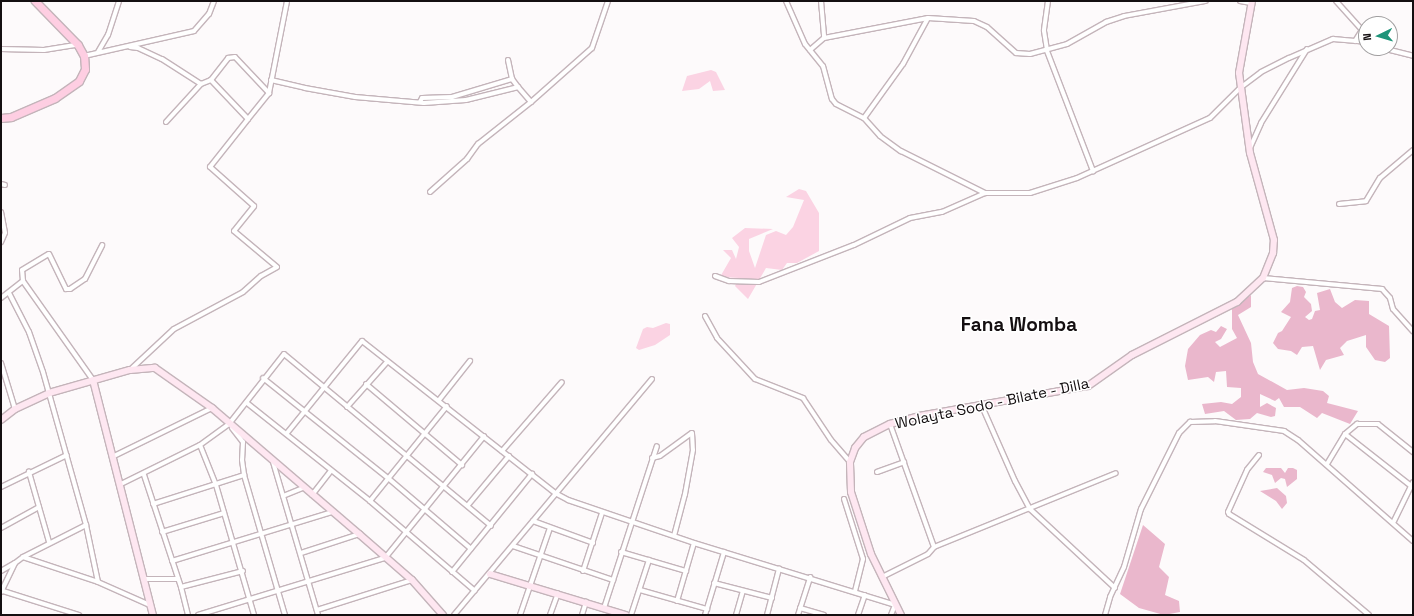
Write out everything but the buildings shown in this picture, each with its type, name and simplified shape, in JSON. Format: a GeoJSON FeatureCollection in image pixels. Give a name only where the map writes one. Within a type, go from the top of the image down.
{"type":"FeatureCollection","features":[{"type":"Feature","properties":{"kind":"main road"},"geometry":{"type":"LineString","coordinates":[[1,118],[11,117],[55,98],[79,81],[84,69],[84,56],[78,45],[36,1]]}},
{"type":"Feature","properties":{"kind":"main road","name":"Wolayta Sodo - Bilate - Dilla"},"geometry":{"type":"LineString","coordinates":[[901,615],[882,577],[855,508],[850,480],[850,462],[852,453],[864,437],[890,424],[981,404],[1088,386],[1132,355],[1237,302],[1264,278],[1273,254],[1274,240],[1250,149],[1239,73],[1252,2]]}},
{"type":"Feature","properties":{"kind":"main road"},"geometry":{"type":"LineString","coordinates":[[1,420],[15,409],[49,393],[130,370],[149,367],[162,371],[212,408],[303,488],[412,580],[443,615]]}},
{"type":"Feature","properties":{"kind":"main road"},"geometry":{"type":"LineString","coordinates":[[93,380],[114,456],[154,615]]}},
{"type":"Feature","properties":{"kind":"main road"},"geometry":{"type":"LineString","coordinates":[[490,574],[530,584],[626,615]]}},
{"type":"Feature","properties":{"kind":"street"},"geometry":{"type":"LineString","coordinates":[[98,52],[108,35],[118,1]]}},
{"type":"Feature","properties":{"kind":"street"},"geometry":{"type":"LineString","coordinates":[[84,56],[194,30],[209,14],[214,1]]}},
{"type":"Feature","properties":{"kind":"street"},"geometry":{"type":"LineString","coordinates":[[130,370],[174,329],[243,292],[261,276],[277,267],[234,231],[254,206],[210,166],[269,93],[287,1]]}},
{"type":"Feature","properties":{"kind":"street"},"geometry":{"type":"LineString","coordinates":[[430,192],[468,159],[478,144],[531,102],[592,48],[608,1]]}},
{"type":"Feature","properties":{"kind":"street"},"geometry":{"type":"LineString","coordinates":[[786,1],[810,50],[823,66],[832,98],[836,104],[864,118],[880,136],[901,151],[986,193]]}},
{"type":"Feature","properties":{"kind":"street"},"geometry":{"type":"LineString","coordinates":[[821,1],[824,38]]}},
{"type":"Feature","properties":{"kind":"street"},"geometry":{"type":"LineString","coordinates":[[1048,1],[1044,31],[1047,51],[1093,171]]}},
{"type":"Feature","properties":{"kind":"street"},"geometry":{"type":"LineString","coordinates":[[810,50],[824,38],[928,18],[974,21],[987,27],[1016,53],[1047,51],[1124,16],[1206,1]]}},
{"type":"Feature","properties":{"kind":"street"},"geometry":{"type":"LineString","coordinates":[[1240,1],[1252,2]]}},
{"type":"Feature","properties":{"kind":"street"},"geometry":{"type":"LineString","coordinates":[[1336,1],[1362,30],[1355,41]]}},
{"type":"Feature","properties":{"kind":"street"},"geometry":{"type":"LineString","coordinates":[[864,118],[903,64],[928,18]]}},
{"type":"Feature","properties":{"kind":"street"},"geometry":{"type":"LineString","coordinates":[[715,276],[729,281],[759,282],[854,245],[910,218],[942,212],[986,193],[1030,193],[1093,171],[1210,118],[1240,88],[1261,72],[1307,49],[1333,39],[1358,41]]}},
{"type":"Feature","properties":{"kind":"street"},"geometry":{"type":"LineString","coordinates":[[1,49],[44,50],[78,45]]}},
{"type":"Feature","properties":{"kind":"street"},"geometry":{"type":"LineString","coordinates":[[125,47],[148,52],[201,84]]}},
{"type":"Feature","properties":{"kind":"street"},"geometry":{"type":"LineString","coordinates":[[1250,149],[1261,124],[1307,49]]}},
{"type":"Feature","properties":{"kind":"street"},"geometry":{"type":"LineString","coordinates":[[1398,52],[1413,56]]}},
{"type":"Feature","properties":{"kind":"street"},"geometry":{"type":"LineString","coordinates":[[166,122],[201,84],[211,80],[222,64],[235,57],[269,93]]}},
{"type":"Feature","properties":{"kind":"street"},"geometry":{"type":"LineString","coordinates":[[508,60],[512,78],[531,102]]}},
{"type":"Feature","properties":{"kind":"street"},"geometry":{"type":"LineString","coordinates":[[420,102],[422,98],[452,97],[512,78]]}},
{"type":"Feature","properties":{"kind":"street"},"geometry":{"type":"LineString","coordinates":[[211,80],[248,119]]}},
{"type":"Feature","properties":{"kind":"street"},"geometry":{"type":"LineString","coordinates":[[272,80],[305,88],[355,97],[420,102],[466,100],[518,87]]}},
{"type":"Feature","properties":{"kind":"street"},"geometry":{"type":"LineString","coordinates":[[1339,204],[1366,201],[1380,178],[1413,150]]}},
{"type":"Feature","properties":{"kind":"street"},"geometry":{"type":"LineString","coordinates":[[1,212],[5,233],[1,242]]}},
{"type":"Feature","properties":{"kind":"street"},"geometry":{"type":"LineString","coordinates":[[93,380],[23,281],[22,270],[49,254],[66,289],[70,289],[85,279],[102,244]]}},
{"type":"Feature","properties":{"kind":"street"},"geometry":{"type":"LineString","coordinates":[[1264,278],[1382,289],[1390,298],[1392,309],[1413,331]]}},
{"type":"Feature","properties":{"kind":"street"},"geometry":{"type":"LineString","coordinates":[[1,298],[23,281]]}},
{"type":"Feature","properties":{"kind":"street"},"geometry":{"type":"LineString","coordinates":[[9,293],[28,332],[49,393],[86,525],[98,582]]}},
{"type":"Feature","properties":{"kind":"street"},"geometry":{"type":"LineString","coordinates":[[705,316],[717,338],[755,379],[803,398],[831,440],[850,462]]}},
{"type":"Feature","properties":{"kind":"street"},"geometry":{"type":"LineString","coordinates":[[287,434],[362,341],[387,362],[447,406],[555,493],[602,513],[694,543],[855,591],[895,605],[891,615]]}},
{"type":"Feature","properties":{"kind":"street"},"geometry":{"type":"LineString","coordinates":[[120,484],[144,475],[200,445],[229,424],[247,403],[263,378],[284,354],[406,456],[468,505],[491,526]]}},
{"type":"Feature","properties":{"kind":"street"},"geometry":{"type":"LineString","coordinates":[[439,400],[470,361]]}},
{"type":"Feature","properties":{"kind":"street"},"geometry":{"type":"LineString","coordinates":[[347,407],[387,362]]}},
{"type":"Feature","properties":{"kind":"street"},"geometry":{"type":"LineString","coordinates":[[1,363],[15,409]]}},
{"type":"Feature","properties":{"kind":"street"},"geometry":{"type":"LineString","coordinates":[[263,378],[305,410],[388,478],[471,549]]}},
{"type":"Feature","properties":{"kind":"street"},"geometry":{"type":"LineString","coordinates":[[454,615],[490,574],[555,493],[652,379]]}},
{"type":"Feature","properties":{"kind":"street"},"geometry":{"type":"LineString","coordinates":[[502,451],[562,382]]}},
{"type":"Feature","properties":{"kind":"street"},"geometry":{"type":"LineString","coordinates":[[366,384],[462,465]]}},
{"type":"Feature","properties":{"kind":"street"},"geometry":{"type":"LineString","coordinates":[[247,403],[370,501],[475,591]]}},
{"type":"Feature","properties":{"kind":"street"},"geometry":{"type":"LineString","coordinates":[[981,404],[1014,481],[1030,508],[1115,588]]}},
{"type":"Feature","properties":{"kind":"street"},"geometry":{"type":"LineString","coordinates":[[370,501],[447,406]]}},
{"type":"Feature","properties":{"kind":"street"},"geometry":{"type":"LineString","coordinates":[[114,456],[212,408]]}},
{"type":"Feature","properties":{"kind":"street"},"geometry":{"type":"LineString","coordinates":[[1105,615],[1146,500],[1179,433],[1190,422],[1215,421],[1280,430],[1298,440],[1327,464],[1394,521],[1413,541]]}},
{"type":"Feature","properties":{"kind":"street"},"geometry":{"type":"LineString","coordinates":[[229,424],[243,442],[242,460],[244,476],[285,615]]}},
{"type":"Feature","properties":{"kind":"street"},"geometry":{"type":"LineString","coordinates":[[890,424],[934,547]]}},
{"type":"Feature","properties":{"kind":"street"},"geometry":{"type":"LineString","coordinates":[[1327,464],[1345,434],[1357,424],[1378,424],[1413,452]]}},
{"type":"Feature","properties":{"kind":"street"},"geometry":{"type":"LineString","coordinates":[[652,458],[660,456],[692,433],[693,450],[685,494],[674,536]]}},
{"type":"Feature","properties":{"kind":"street"},"geometry":{"type":"LineString","coordinates":[[1345,434],[1412,484],[1394,521]]}},
{"type":"Feature","properties":{"kind":"street"},"geometry":{"type":"LineString","coordinates":[[198,615],[385,558],[445,486],[484,436]]}},
{"type":"Feature","properties":{"kind":"street"},"geometry":{"type":"LineString","coordinates":[[200,445],[216,485],[232,543],[243,570],[254,615]]}},
{"type":"Feature","properties":{"kind":"street"},"geometry":{"type":"LineString","coordinates":[[604,608],[630,522],[657,446]]}},
{"type":"Feature","properties":{"kind":"street"},"geometry":{"type":"LineString","coordinates":[[1,487],[29,472],[67,455]]}},
{"type":"Feature","properties":{"kind":"street"},"geometry":{"type":"LineString","coordinates":[[1259,455],[1247,470],[1228,512],[1229,514],[1304,560],[1370,615]]}},
{"type":"Feature","properties":{"kind":"street"},"geometry":{"type":"LineString","coordinates":[[468,505],[509,456]]}},
{"type":"Feature","properties":{"kind":"street"},"geometry":{"type":"LineString","coordinates":[[273,462],[318,615]]}},
{"type":"Feature","properties":{"kind":"street"},"geometry":{"type":"LineString","coordinates":[[877,472],[904,462]]}},
{"type":"Feature","properties":{"kind":"street"},"geometry":{"type":"LineString","coordinates":[[312,495],[331,471]]}},
{"type":"Feature","properties":{"kind":"street"},"geometry":{"type":"LineString","coordinates":[[29,472],[50,543]]}},
{"type":"Feature","properties":{"kind":"street"},"geometry":{"type":"LineString","coordinates":[[882,577],[928,554],[934,547],[1116,473]]}},
{"type":"Feature","properties":{"kind":"street"},"geometry":{"type":"LineString","coordinates":[[452,572],[532,474]]}},
{"type":"Feature","properties":{"kind":"street"},"geometry":{"type":"LineString","coordinates":[[144,475],[181,587],[188,615]]}},
{"type":"Feature","properties":{"kind":"street"},"geometry":{"type":"LineString","coordinates":[[153,504],[244,476]]}},
{"type":"Feature","properties":{"kind":"street"},"geometry":{"type":"LineString","coordinates":[[283,496],[303,488]]}},
{"type":"Feature","properties":{"kind":"street"},"geometry":{"type":"LineString","coordinates":[[844,499],[862,559],[855,591]]}},
{"type":"Feature","properties":{"kind":"street"},"geometry":{"type":"LineString","coordinates":[[1,528],[39,507]]}},
{"type":"Feature","properties":{"kind":"street"},"geometry":{"type":"LineString","coordinates":[[172,561],[332,512]]}},
{"type":"Feature","properties":{"kind":"street"},"geometry":{"type":"LineString","coordinates":[[162,532],[224,513]]}},
{"type":"Feature","properties":{"kind":"street"},"geometry":{"type":"LineString","coordinates":[[583,571],[602,513]]}},
{"type":"Feature","properties":{"kind":"street"},"geometry":{"type":"LineString","coordinates":[[533,521],[593,543]]}},
{"type":"Feature","properties":{"kind":"street"},"geometry":{"type":"LineString","coordinates":[[1,571],[23,557],[86,525]]}},
{"type":"Feature","properties":{"kind":"street"},"geometry":{"type":"LineString","coordinates":[[520,615],[550,528]]}},
{"type":"Feature","properties":{"kind":"street"},"geometry":{"type":"LineString","coordinates":[[301,553],[359,534]]}},
{"type":"Feature","properties":{"kind":"street"},"geometry":{"type":"LineString","coordinates":[[677,601],[694,543]]}},
{"type":"Feature","properties":{"kind":"street"},"geometry":{"type":"LineString","coordinates":[[513,546],[539,557],[613,580]]}},
{"type":"Feature","properties":{"kind":"street"},"geometry":{"type":"LineString","coordinates":[[621,552],[686,571]]}},
{"type":"Feature","properties":{"kind":"street"},"geometry":{"type":"LineString","coordinates":[[705,615],[724,552]]}},
{"type":"Feature","properties":{"kind":"street"},"geometry":{"type":"LineString","coordinates":[[23,557],[98,582],[151,605]]}},
{"type":"Feature","properties":{"kind":"street"},"geometry":{"type":"LineString","coordinates":[[631,615],[649,560]]}},
{"type":"Feature","properties":{"kind":"street"},"geometry":{"type":"LineString","coordinates":[[15,563],[2,592],[79,615]]}},
{"type":"Feature","properties":{"kind":"street"},"geometry":{"type":"LineString","coordinates":[[767,615],[779,569]]}},
{"type":"Feature","properties":{"kind":"street"},"geometry":{"type":"LineString","coordinates":[[181,587],[243,570]]}},
{"type":"Feature","properties":{"kind":"street"},"geometry":{"type":"LineString","coordinates":[[798,615],[810,578]]}},
{"type":"Feature","properties":{"kind":"street"},"geometry":{"type":"LineString","coordinates":[[144,579],[178,579]]}},
{"type":"Feature","properties":{"kind":"street"},"geometry":{"type":"LineString","coordinates":[[317,610],[412,580]]}},
{"type":"Feature","properties":{"kind":"street"},"geometry":{"type":"LineString","coordinates":[[714,583],[772,598]]}},
{"type":"Feature","properties":{"kind":"street"},"geometry":{"type":"LineString","coordinates":[[640,590],[707,609]]}},
{"type":"Feature","properties":{"kind":"street"},"geometry":{"type":"LineString","coordinates":[[736,615],[743,590]]}},
{"type":"Feature","properties":{"kind":"street"},"geometry":{"type":"LineString","coordinates":[[550,615],[558,593]]}},
{"type":"Feature","properties":{"kind":"street"},"geometry":{"type":"LineString","coordinates":[[858,615],[865,595]]}},
{"type":"Feature","properties":{"kind":"street"},"geometry":{"type":"LineString","coordinates":[[582,615],[586,602]]}},
{"type":"Feature","properties":{"kind":"street"},"geometry":{"type":"LineString","coordinates":[[800,608],[824,615]]}},
{"type":"Feature","properties":{"kind":"shaded area"},"geometry":{"type":"Polygon","coordinates":[[[711,70],[716,72],[725,90],[713,91],[710,81],[699,89],[682,91],[687,76],[711,70]]]}},
{"type":"Feature","properties":{"kind":"shaded area"},"geometry":{"type":"Polygon","coordinates":[[[799,189],[806,191],[819,213],[819,251],[797,263],[787,263],[782,270],[766,268],[748,299],[735,286],[739,278],[720,277],[731,258],[723,250],[732,250],[736,259],[739,247],[732,238],[745,228],[773,229],[749,239],[749,251],[755,268],[766,235],[776,231],[786,235],[793,227],[804,200],[786,197],[799,189]]]}},
{"type":"Feature","properties":{"kind":"shaded area"},"geometry":{"type":"Polygon","coordinates":[[[1297,286],[1303,287],[1306,292],[1304,297],[1311,304],[1312,311],[1305,317],[1309,320],[1312,319],[1315,311],[1320,310],[1317,293],[1330,289],[1335,302],[1342,308],[1355,300],[1369,301],[1369,314],[1389,326],[1390,358],[1385,362],[1375,360],[1366,347],[1366,335],[1347,341],[1340,348],[1344,355],[1326,360],[1320,370],[1313,346],[1302,347],[1297,355],[1291,351],[1278,349],[1273,343],[1278,333],[1282,331],[1291,317],[1281,312],[1290,302],[1292,288],[1297,286]]]}},
{"type":"Feature","properties":{"kind":"shaded area"},"geometry":{"type":"Polygon","coordinates":[[[1251,295],[1251,307],[1238,315],[1251,343],[1253,362],[1258,374],[1287,390],[1304,388],[1323,391],[1329,396],[1327,403],[1358,411],[1350,424],[1322,413],[1317,418],[1300,407],[1284,407],[1279,398],[1275,401],[1260,394],[1260,407],[1267,403],[1276,408],[1275,416],[1271,417],[1257,413],[1250,419],[1236,420],[1224,411],[1205,414],[1202,404],[1221,402],[1232,404],[1241,397],[1241,388],[1227,387],[1226,371],[1216,372],[1214,382],[1208,377],[1188,380],[1185,366],[1188,349],[1200,335],[1211,330],[1216,332],[1221,326],[1227,329],[1221,339],[1215,342],[1220,347],[1237,338],[1232,329],[1232,309],[1251,295]]]}},
{"type":"Feature","properties":{"kind":"shaded area"},"geometry":{"type":"Polygon","coordinates":[[[666,323],[670,324],[670,335],[655,345],[639,350],[636,348],[643,329],[647,327],[653,328],[666,323]]]}},
{"type":"Feature","properties":{"kind":"shaded area"},"geometry":{"type":"Polygon","coordinates":[[[1266,468],[1281,468],[1285,473],[1288,468],[1293,468],[1297,470],[1297,479],[1287,487],[1285,479],[1281,478],[1275,483],[1272,475],[1263,472],[1266,468]]]}},
{"type":"Feature","properties":{"kind":"shaded area"},"geometry":{"type":"Polygon","coordinates":[[[1277,488],[1286,496],[1287,503],[1282,509],[1276,501],[1260,491],[1277,488]]]}},
{"type":"Feature","properties":{"kind":"shaded area"},"geometry":{"type":"Polygon","coordinates":[[[1143,525],[1165,544],[1159,567],[1169,577],[1165,595],[1179,601],[1180,612],[1164,615],[1139,608],[1120,594],[1143,525]]]}},
{"type":"Feature","properties":{"kind":"district","name":"Fana Womba"},"geometry":{"type":"Point","coordinates":[1019,325]}}]}
